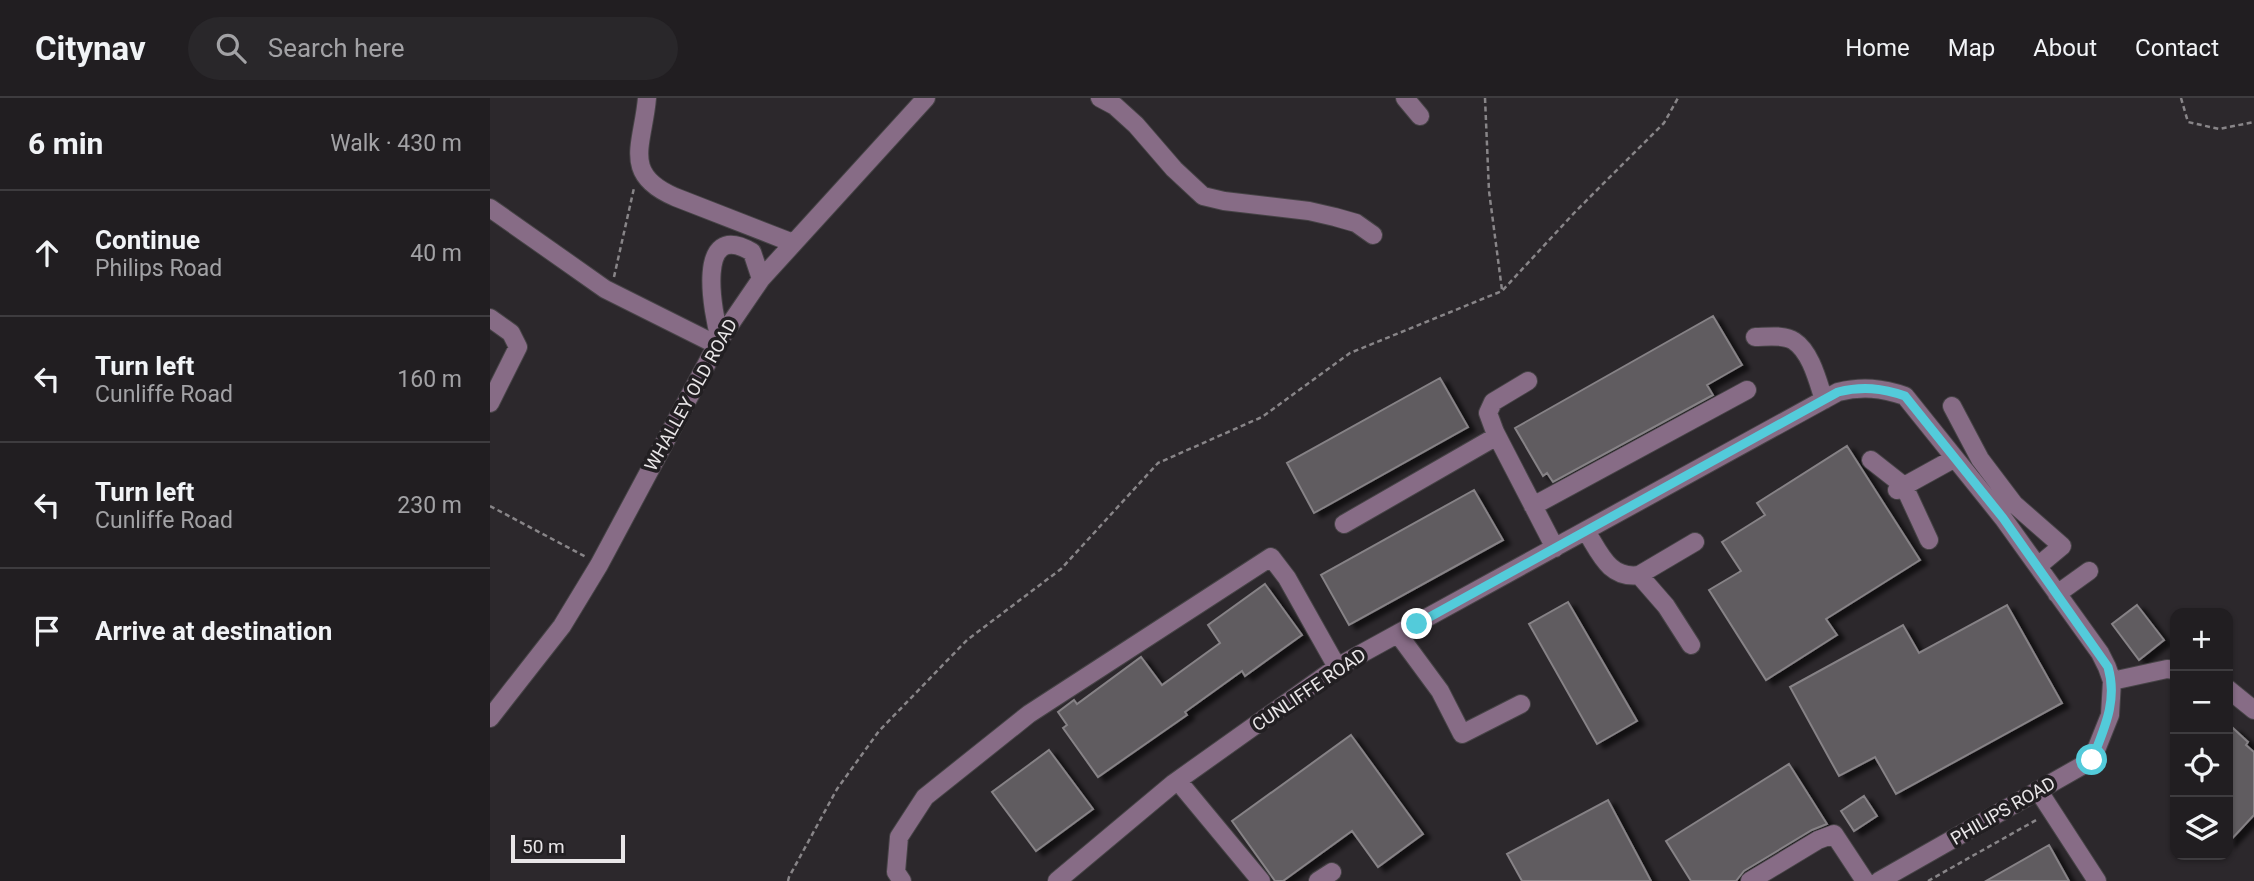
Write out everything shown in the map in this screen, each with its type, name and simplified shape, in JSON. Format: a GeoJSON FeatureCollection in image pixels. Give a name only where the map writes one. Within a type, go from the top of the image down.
{"type":"FeatureCollection","features":[{"type":"Feature","properties":{"kind":"street"},"geometry":{"type":"LineString","coordinates":[[647,98],[639,161],[641,172],[660,191],[793,243]]}},
{"type":"Feature","properties":{"kind":"street","name":"WHALLEY OLD ROAD"},"geometry":{"type":"LineString","coordinates":[[490,718],[562,626],[599,565],[718,342],[761,279],[926,98]]}},
{"type":"Feature","properties":{"kind":"street"},"geometry":{"type":"LineString","coordinates":[[1100,98],[1115,106],[1136,125],[1174,169],[1203,196],[1309,211],[1356,223],[1373,235]]}},
{"type":"Feature","properties":{"kind":"street"},"geometry":{"type":"LineString","coordinates":[[1405,98],[1420,116]]}},
{"type":"Feature","properties":{"kind":"street"},"geometry":{"type":"LineString","coordinates":[[490,208],[535,242],[611,292],[718,342]]}},
{"type":"Feature","properties":{"kind":"street"},"geometry":{"type":"LineString","coordinates":[[718,342],[711,290],[712,263],[718,252],[729,246],[742,247],[752,252],[761,279]]}},
{"type":"Feature","properties":{"kind":"street"},"geometry":{"type":"LineString","coordinates":[[490,318],[511,333],[518,347],[490,403]]}},
{"type":"Feature","properties":{"kind":"street"},"geometry":{"type":"LineString","coordinates":[[1755,337],[1794,340],[1805,352],[1824,400]]}},
{"type":"Feature","properties":{"kind":"street"},"geometry":{"type":"LineString","coordinates":[[1528,381],[1493,402],[1488,413],[1497,436],[1555,548]]}},
{"type":"Feature","properties":{"kind":"street","name":"CUNLIFFE ROAD"},"geometry":{"type":"LineString","coordinates":[[1057,881],[1178,781],[1338,667],[1838,392],[1856,388],[1888,390],[1905,396],[2038,566],[2100,653],[2112,681]]}},
{"type":"Feature","properties":{"kind":"street"},"geometry":{"type":"LineString","coordinates":[[1533,506],[1747,390]]}},
{"type":"Feature","properties":{"kind":"street"},"geometry":{"type":"LineString","coordinates":[[1952,406],[1980,459],[2014,504],[2062,546],[2038,566]]}},
{"type":"Feature","properties":{"kind":"street"},"geometry":{"type":"LineString","coordinates":[[1344,524],[1497,436]]}},
{"type":"Feature","properties":{"kind":"street"},"geometry":{"type":"LineString","coordinates":[[1900,488],[1955,458]]}},
{"type":"Feature","properties":{"kind":"street"},"geometry":{"type":"LineString","coordinates":[[1871,460],[1900,488],[1929,540]]}},
{"type":"Feature","properties":{"kind":"street"},"geometry":{"type":"LineString","coordinates":[[1586,531],[1616,573],[1628,577],[1639,575],[1695,542]]}},
{"type":"Feature","properties":{"kind":"street"},"geometry":{"type":"LineString","coordinates":[[899,876],[899,837],[925,797],[1029,714],[1271,557],[1287,578],[1338,667]]}},
{"type":"Feature","properties":{"kind":"street"},"geometry":{"type":"LineString","coordinates":[[2057,594],[2089,571]]}},
{"type":"Feature","properties":{"kind":"street"},"geometry":{"type":"LineString","coordinates":[[1639,575],[1666,606],[1691,645]]}},
{"type":"Feature","properties":{"kind":"street"},"geometry":{"type":"LineString","coordinates":[[1398,634],[1440,691],[1462,734],[1521,705]]}},
{"type":"Feature","properties":{"kind":"street"},"geometry":{"type":"LineString","coordinates":[[2112,681],[2154,671],[2170,670]]}},
{"type":"Feature","properties":{"kind":"street","name":"PHILIPS ROAD"},"geometry":{"type":"LineString","coordinates":[[1879,881],[2092,760],[2110,715],[2112,681]]}},
{"type":"Feature","properties":{"kind":"street"},"geometry":{"type":"LineString","coordinates":[[2233,693],[2254,710]]}},
{"type":"Feature","properties":{"kind":"street"},"geometry":{"type":"LineString","coordinates":[[1178,781],[1261,881]]}},
{"type":"Feature","properties":{"kind":"street"},"geometry":{"type":"LineString","coordinates":[[2038,790],[2097,881]]}},
{"type":"Feature","properties":{"kind":"street"},"geometry":{"type":"LineString","coordinates":[[1750,881],[1818,840],[1834,834],[1865,881]]}},
{"type":"Feature","properties":{"kind":"path"},"geometry":{"type":"LineString","coordinates":[[1485,98],[1489,191],[1502,291]]}},
{"type":"Feature","properties":{"kind":"path"},"geometry":{"type":"LineString","coordinates":[[788,881],[837,789],[879,731],[967,640],[1061,569],[1158,463],[1262,417],[1350,353],[1502,291],[1576,211],[1664,123],[1678,98]]}},
{"type":"Feature","properties":{"kind":"path"},"geometry":{"type":"LineString","coordinates":[[2182,98],[2188,122],[2218,129],[2254,122]]}},
{"type":"Feature","properties":{"kind":"path"},"geometry":{"type":"LineString","coordinates":[[611,292],[635,182],[641,172]]}},
{"type":"Feature","properties":{"kind":"path"},"geometry":{"type":"LineString","coordinates":[[490,506],[599,565]]}},
{"type":"Feature","properties":{"kind":"path"},"geometry":{"type":"LineString","coordinates":[[1928,881],[2052,812]]}},
{"type":"Feature","properties":{"kind":"building"},"geometry":{"type":"Polygon","coordinates":[[[1713,316],[1742,365],[1707,385],[1713,395],[1553,482],[1547,473],[1543,476],[1515,428],[1713,316]]]}},
{"type":"Feature","properties":{"kind":"building"},"geometry":{"type":"Polygon","coordinates":[[[1440,378],[1468,427],[1314,513],[1287,463],[1440,378]]]}},
{"type":"Feature","properties":{"kind":"building"},"geometry":{"type":"Polygon","coordinates":[[[1847,446],[1920,560],[1826,619],[1837,635],[1766,680],[1709,590],[1741,571],[1722,542],[1765,515],[1757,503],[1847,446]]]}},
{"type":"Feature","properties":{"kind":"building"},"geometry":{"type":"Polygon","coordinates":[[[1474,490],[1503,540],[1349,625],[1321,575],[1474,490]]]}},
{"type":"Feature","properties":{"kind":"building"},"geometry":{"type":"Polygon","coordinates":[[[1265,584],[1302,635],[1245,676],[1242,671],[1185,712],[1187,715],[1098,777],[1063,728],[1067,725],[1058,712],[1074,700],[1077,704],[1141,657],[1162,685],[1220,643],[1208,625],[1265,584]]]}},
{"type":"Feature","properties":{"kind":"building"},"geometry":{"type":"Polygon","coordinates":[[[1568,602],[1637,721],[1597,744],[1529,624],[1568,602]]]}},
{"type":"Feature","properties":{"kind":"building"},"geometry":{"type":"Polygon","coordinates":[[[2007,605],[2062,703],[1896,794],[1875,757],[1839,776],[1790,687],[1903,625],[1919,653],[2007,605]]]}},
{"type":"Feature","properties":{"kind":"building"},"geometry":{"type":"Polygon","coordinates":[[[2137,605],[2164,640],[2139,660],[2112,624],[2137,605]]]}},
{"type":"Feature","properties":{"kind":"building"},"geometry":{"type":"Polygon","coordinates":[[[2233,728],[2254,752],[2254,815],[2233,838],[2233,728]]]}},
{"type":"Feature","properties":{"kind":"building"},"geometry":{"type":"Polygon","coordinates":[[[1351,735],[1423,834],[1378,867],[1352,831],[1283,881],[1275,881],[1232,821],[1351,735]]]}},
{"type":"Feature","properties":{"kind":"building"},"geometry":{"type":"Polygon","coordinates":[[[1049,750],[1093,809],[1036,851],[992,792],[1049,750]]]}},
{"type":"Feature","properties":{"kind":"building"},"geometry":{"type":"Polygon","coordinates":[[[1789,764],[1827,824],[1812,830],[1744,871],[1736,881],[1691,881],[1666,841],[1789,764]]]}},
{"type":"Feature","properties":{"kind":"building"},"geometry":{"type":"Polygon","coordinates":[[[1864,796],[1877,816],[1854,831],[1841,811],[1864,796]]]}},
{"type":"Feature","properties":{"kind":"building"},"geometry":{"type":"Polygon","coordinates":[[[1608,800],[1651,881],[1522,881],[1507,854],[1608,800]]]}},
{"type":"Feature","properties":{"kind":"building"},"geometry":{"type":"Polygon","coordinates":[[[2049,845],[2069,881],[1986,881],[2049,845]]]}},
{"type":"Feature","properties":{"kind":"route"},"geometry":{"type":"LineString","coordinates":[[1417,624],[1838,392],[1856,388],[1888,390],[1905,396],[2003,518],[2108,667],[2112,681],[2110,715],[2092,760]]}}]}
